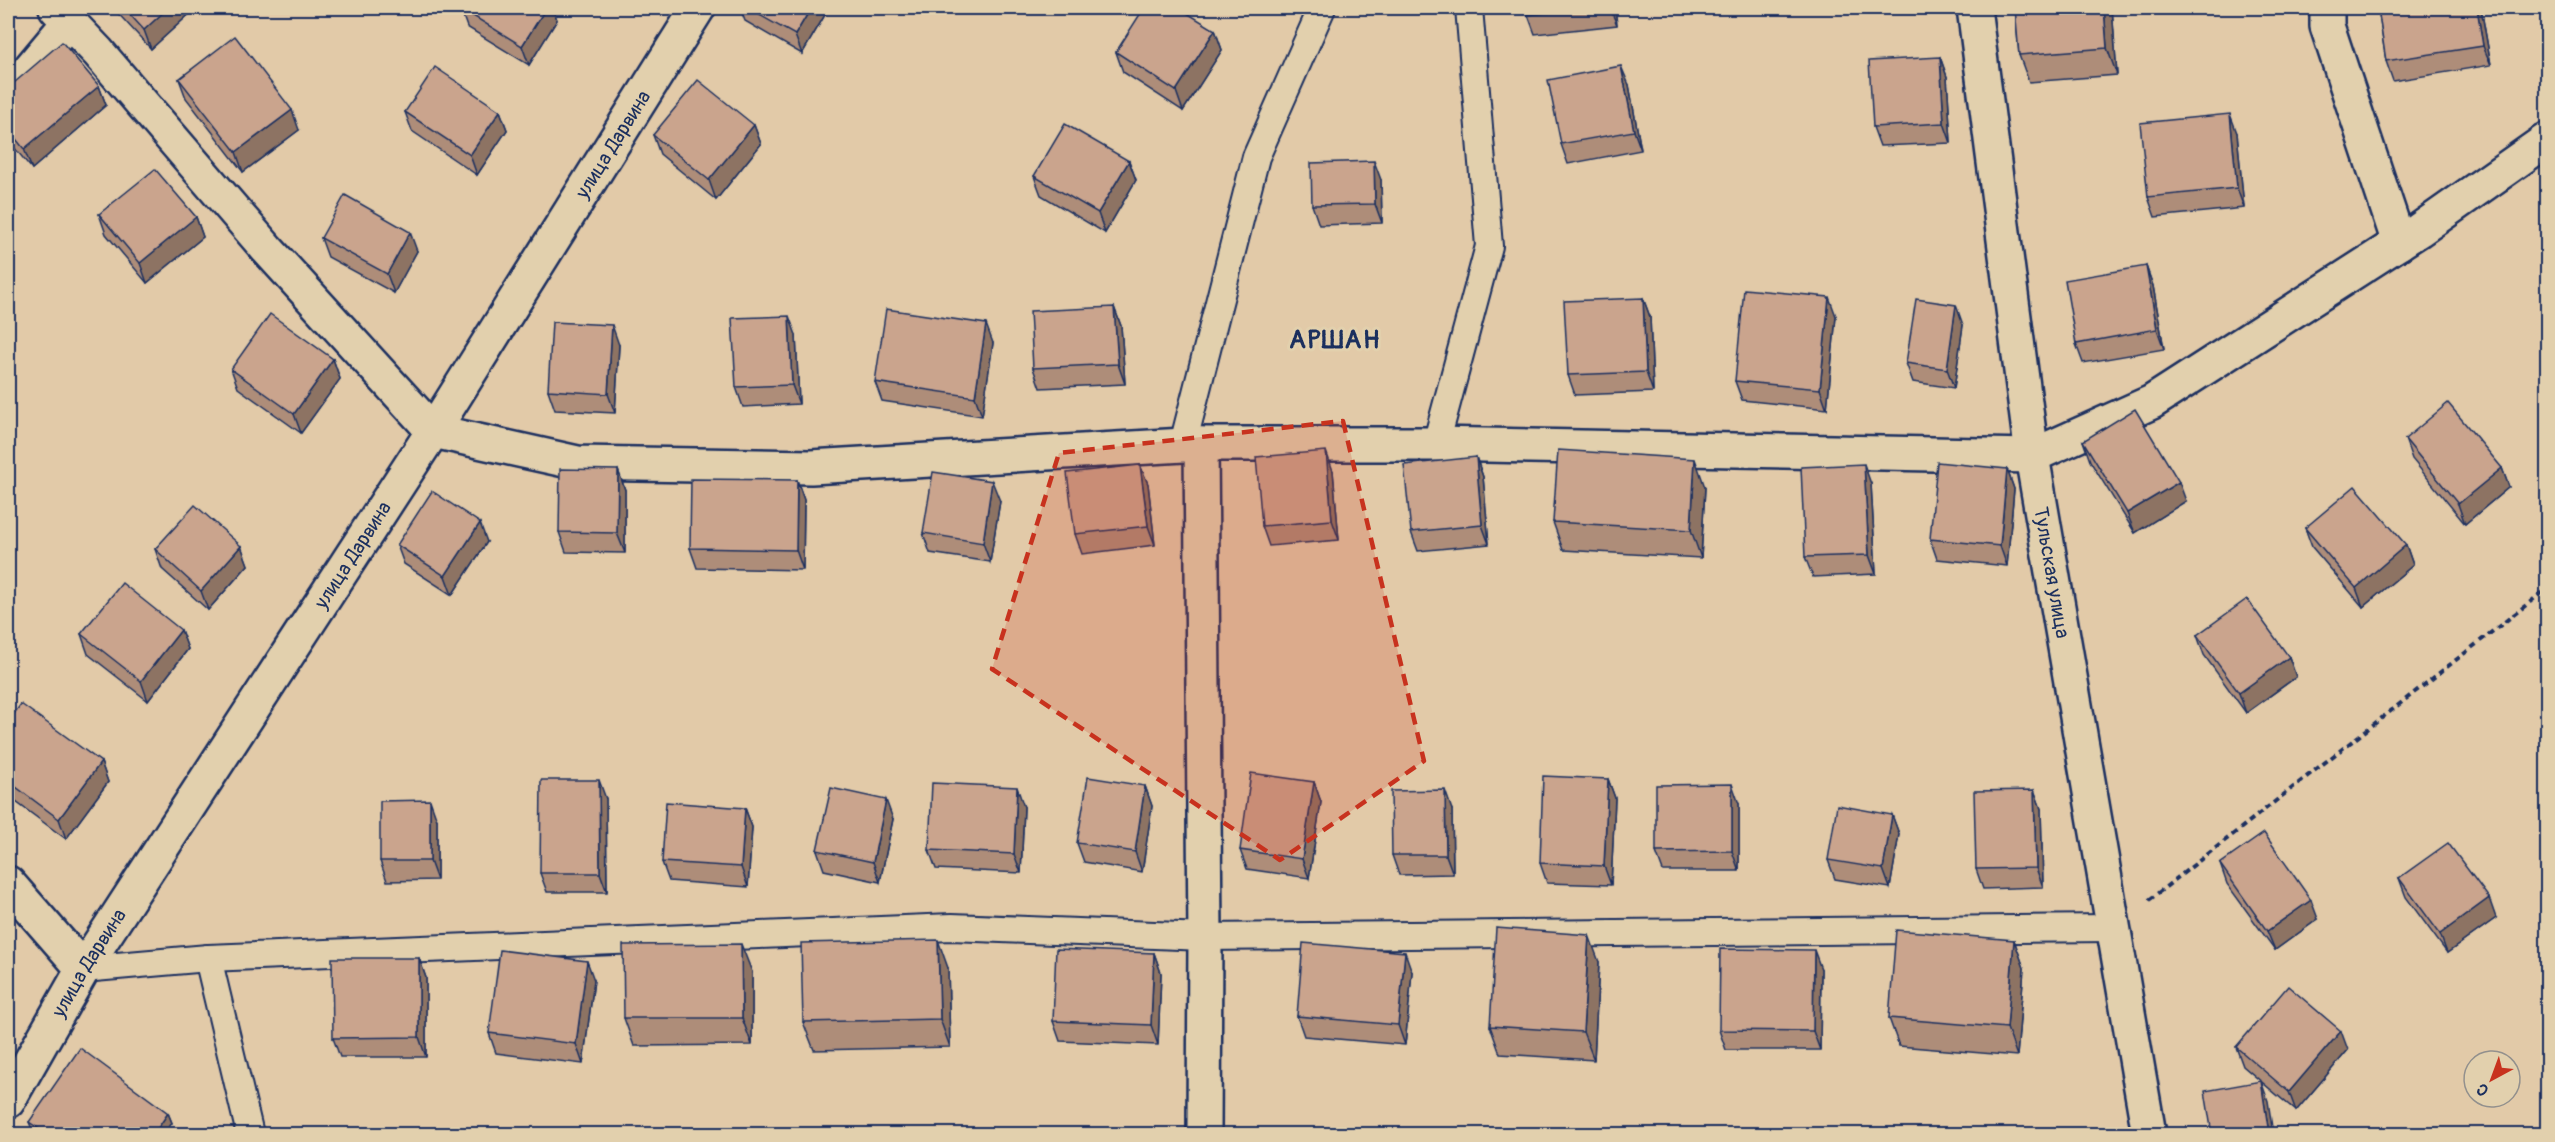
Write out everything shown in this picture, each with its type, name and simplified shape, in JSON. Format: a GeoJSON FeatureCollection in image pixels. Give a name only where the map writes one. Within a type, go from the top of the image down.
{"type":"FeatureCollection","features":[{"type":"Feature","properties":{"kind":"street","name":"улица Дарвина"},"geometry":{"type":"LineString","coordinates":[[8,1101],[83,969],[433,431],[698,8]]}},
{"type":"Feature","properties":{"kind":"street","name":"Тульская улица"},"geometry":{"type":"LineString","coordinates":[[1974,8],[2032,456],[2150,1134]]}},
{"type":"Feature","properties":{"kind":"street"},"geometry":{"type":"LineString","coordinates":[[2327,8],[2327,26],[2399,243]]}},
{"type":"Feature","properties":{"kind":"street"},"geometry":{"type":"LineString","coordinates":[[8,95],[63,14],[267,249],[433,431],[579,463],[602,464],[811,467],[1192,444],[1436,444],[2032,456],[2152,402],[2399,243],[2547,139]]}},
{"type":"Feature","properties":{"kind":"street"},"geometry":{"type":"LineString","coordinates":[[1192,444],[1205,937],[1204,1134]]}},
{"type":"Feature","properties":{"kind":"street"},"geometry":{"type":"LineString","coordinates":[[8,884],[83,969]]}},
{"type":"Feature","properties":{"kind":"lane"},"geometry":{"type":"LineString","coordinates":[[1192,444],[1256,157],[1322,8]]}},
{"type":"Feature","properties":{"kind":"lane"},"geometry":{"type":"LineString","coordinates":[[1436,444],[1489,246],[1468,8]]}},
{"type":"Feature","properties":{"kind":"lane"},"geometry":{"type":"LineString","coordinates":[[83,969],[208,958],[952,927],[1205,937],[2113,928]]}},
{"type":"Feature","properties":{"kind":"lane"},"geometry":{"type":"LineString","coordinates":[[208,958],[250,1134]]}},
{"type":"Feature","properties":{"kind":"path"},"geometry":{"type":"LineString","coordinates":[[2113,928],[2547,588]]}},
{"type":"Feature","properties":{"kind":"highlighted area"},"geometry":{"type":"Polygon","coordinates":[[[1343,421],[1424,761],[1280,860],[992,669],[1059,453],[1343,421]]]}},
{"type":"Feature","properties":{"kind":"building"},"geometry":{"type":"Polygon","coordinates":[[[124,8],[168,8],[144,30],[124,8]]]}},
{"type":"Feature","properties":{"kind":"building"},"geometry":{"type":"Polygon","coordinates":[[[460,8],[546,8],[522,46],[460,8]]]}},
{"type":"Feature","properties":{"kind":"building"},"geometry":{"type":"Polygon","coordinates":[[[747,8],[811,8],[795,35],[747,8]]]}},
{"type":"Feature","properties":{"kind":"building"},"geometry":{"type":"Polygon","coordinates":[[[1144,8],[1179,8],[1215,30],[1176,91],[1116,52],[1144,8]]]}},
{"type":"Feature","properties":{"kind":"building"},"geometry":{"type":"Polygon","coordinates":[[[1527,8],[1595,8],[1528,15],[1527,8]]]}},
{"type":"Feature","properties":{"kind":"building"},"geometry":{"type":"Polygon","coordinates":[[[2015,8],[2104,8],[2107,48],[2019,55],[2015,8]]]}},
{"type":"Feature","properties":{"kind":"building"},"geometry":{"type":"Polygon","coordinates":[[[2378,8],[2477,8],[2483,46],[2386,61],[2378,8]]]}},
{"type":"Feature","properties":{"kind":"building"},"geometry":{"type":"Polygon","coordinates":[[[235,36],[292,110],[236,152],[179,79],[235,36]]]}},
{"type":"Feature","properties":{"kind":"building"},"geometry":{"type":"Polygon","coordinates":[[[62,42],[99,86],[24,149],[8,129],[8,88],[62,42]]]}},
{"type":"Feature","properties":{"kind":"building"},"geometry":{"type":"Polygon","coordinates":[[[1940,57],[1944,123],[1873,127],[1869,61],[1940,57]]]}},
{"type":"Feature","properties":{"kind":"building"},"geometry":{"type":"Polygon","coordinates":[[[1621,66],[1634,131],[1561,144],[1548,80],[1621,66]]]}},
{"type":"Feature","properties":{"kind":"building"},"geometry":{"type":"Polygon","coordinates":[[[435,67],[500,111],[470,155],[405,112],[435,67]]]}},
{"type":"Feature","properties":{"kind":"building"},"geometry":{"type":"Polygon","coordinates":[[[698,80],[754,125],[709,180],[653,135],[698,80]]]}},
{"type":"Feature","properties":{"kind":"building"},"geometry":{"type":"Polygon","coordinates":[[[2230,114],[2237,188],[2148,197],[2140,123],[2230,114]]]}},
{"type":"Feature","properties":{"kind":"building"},"geometry":{"type":"Polygon","coordinates":[[[1065,124],[1129,161],[1098,213],[1034,176],[1065,124]]]}},
{"type":"Feature","properties":{"kind":"building"},"geometry":{"type":"Polygon","coordinates":[[[1374,161],[1375,204],[1312,205],[1311,163],[1374,161]]]}},
{"type":"Feature","properties":{"kind":"building"},"geometry":{"type":"Polygon","coordinates":[[[155,169],[196,217],[140,263],[99,214],[155,169]]]}},
{"type":"Feature","properties":{"kind":"building"},"geometry":{"type":"Polygon","coordinates":[[[345,195],[410,232],[387,274],[321,238],[345,195]]]}},
{"type":"Feature","properties":{"kind":"building"},"geometry":{"type":"Polygon","coordinates":[[[2146,266],[2157,329],[2076,344],[2065,280],[2146,266]]]}},
{"type":"Feature","properties":{"kind":"building"},"geometry":{"type":"Polygon","coordinates":[[[1744,289],[1829,297],[1820,389],[1735,381],[1744,289]]]}},
{"type":"Feature","properties":{"kind":"building"},"geometry":{"type":"Polygon","coordinates":[[[1643,298],[1646,372],[1568,375],[1564,301],[1643,298]]]}},
{"type":"Feature","properties":{"kind":"building"},"geometry":{"type":"Polygon","coordinates":[[[1916,299],[1956,305],[1947,369],[1906,363],[1916,299]]]}},
{"type":"Feature","properties":{"kind":"building"},"geometry":{"type":"Polygon","coordinates":[[[1114,307],[1118,364],[1033,368],[1030,311],[1114,307]]]}},
{"type":"Feature","properties":{"kind":"building"},"geometry":{"type":"Polygon","coordinates":[[[886,309],[986,324],[975,397],[875,382],[886,309]]]}},
{"type":"Feature","properties":{"kind":"building"},"geometry":{"type":"Polygon","coordinates":[[[270,314],[333,359],[294,414],[231,369],[270,314]]]}},
{"type":"Feature","properties":{"kind":"building"},"geometry":{"type":"Polygon","coordinates":[[[789,316],[792,385],[736,387],[732,318],[789,316]]]}},
{"type":"Feature","properties":{"kind":"building"},"geometry":{"type":"Polygon","coordinates":[[[552,322],[612,325],[608,394],[548,390],[552,322]]]}},
{"type":"Feature","properties":{"kind":"building"},"geometry":{"type":"Polygon","coordinates":[[[2547,336],[2547,346],[2542,340],[2547,336]]]}},
{"type":"Feature","properties":{"kind":"building"},"geometry":{"type":"Polygon","coordinates":[[[2448,403],[2502,468],[2458,504],[2405,439],[2448,403]]]}},
{"type":"Feature","properties":{"kind":"building"},"geometry":{"type":"Polygon","coordinates":[[[2135,409],[2179,482],[2127,513],[2083,441],[2135,409]]]}},
{"type":"Feature","properties":{"kind":"building"},"geometry":{"type":"Polygon","coordinates":[[[1558,450],[1695,459],[1691,530],[1553,522],[1558,450]]]}},
{"type":"Feature","properties":{"kind":"building"},"geometry":{"type":"Polygon","coordinates":[[[1326,451],[1332,520],[1262,526],[1256,457],[1326,451]]]}},
{"type":"Feature","properties":{"kind":"building"},"geometry":{"type":"Polygon","coordinates":[[[1476,457],[1482,525],[1411,532],[1404,465],[1476,457]]]}},
{"type":"Feature","properties":{"kind":"building"},"geometry":{"type":"Polygon","coordinates":[[[1937,462],[2007,469],[2000,546],[1930,539],[1937,462]]]}},
{"type":"Feature","properties":{"kind":"building"},"geometry":{"type":"Polygon","coordinates":[[[1864,464],[1869,555],[1805,557],[1801,467],[1864,464]]]}},
{"type":"Feature","properties":{"kind":"building"},"geometry":{"type":"Polygon","coordinates":[[[1140,465],[1148,526],[1075,534],[1067,473],[1140,465]]]}},
{"type":"Feature","properties":{"kind":"building"},"geometry":{"type":"Polygon","coordinates":[[[560,469],[618,470],[617,533],[559,532],[560,469]]]}},
{"type":"Feature","properties":{"kind":"building"},"geometry":{"type":"Polygon","coordinates":[[[933,472],[992,481],[983,543],[923,533],[933,472]]]}},
{"type":"Feature","properties":{"kind":"building"},"geometry":{"type":"Polygon","coordinates":[[[691,479],[797,480],[796,550],[690,548],[691,479]]]}},
{"type":"Feature","properties":{"kind":"building"},"geometry":{"type":"Polygon","coordinates":[[[2355,486],[2406,545],[2356,588],[2305,528],[2355,486]]]}},
{"type":"Feature","properties":{"kind":"building"},"geometry":{"type":"Polygon","coordinates":[[[432,491],[480,523],[445,576],[397,545],[432,491]]]}},
{"type":"Feature","properties":{"kind":"building"},"geometry":{"type":"Polygon","coordinates":[[[195,505],[241,546],[201,591],[155,549],[195,505]]]}},
{"type":"Feature","properties":{"kind":"building"},"geometry":{"type":"Polygon","coordinates":[[[122,583],[181,630],[141,681],[81,634],[122,583]]]}},
{"type":"Feature","properties":{"kind":"building"},"geometry":{"type":"Polygon","coordinates":[[[2247,599],[2289,657],[2239,693],[2197,635],[2247,599]]]}},
{"type":"Feature","properties":{"kind":"building"},"geometry":{"type":"Polygon","coordinates":[[[21,704],[101,762],[59,819],[8,781],[8,722],[21,704]]]}},
{"type":"Feature","properties":{"kind":"building"},"geometry":{"type":"Polygon","coordinates":[[[1251,773],[1314,782],[1302,859],[1240,850],[1251,773]]]}},
{"type":"Feature","properties":{"kind":"building"},"geometry":{"type":"Polygon","coordinates":[[[1543,776],[1608,779],[1604,866],[1540,863],[1543,776]]]}},
{"type":"Feature","properties":{"kind":"building"},"geometry":{"type":"Polygon","coordinates":[[[1088,777],[1145,786],[1135,852],[1077,843],[1088,777]]]}},
{"type":"Feature","properties":{"kind":"building"},"geometry":{"type":"Polygon","coordinates":[[[541,780],[599,780],[600,873],[540,873],[541,780]]]}},
{"type":"Feature","properties":{"kind":"building"},"geometry":{"type":"Polygon","coordinates":[[[932,783],[1017,787],[1014,854],[929,850],[932,783]]]}},
{"type":"Feature","properties":{"kind":"building"},"geometry":{"type":"Polygon","coordinates":[[[1732,784],[1732,851],[1656,852],[1656,785],[1732,784]]]}},
{"type":"Feature","properties":{"kind":"building"},"geometry":{"type":"Polygon","coordinates":[[[831,788],[886,800],[873,862],[817,850],[831,788]]]}},
{"type":"Feature","properties":{"kind":"building"},"geometry":{"type":"Polygon","coordinates":[[[1445,790],[1446,855],[1392,855],[1391,791],[1445,790]]]}},
{"type":"Feature","properties":{"kind":"building"},"geometry":{"type":"Polygon","coordinates":[[[2034,790],[2036,868],[1976,869],[1974,791],[2034,790]]]}},
{"type":"Feature","properties":{"kind":"building"},"geometry":{"type":"Polygon","coordinates":[[[430,800],[430,861],[380,861],[380,801],[430,800]]]}},
{"type":"Feature","properties":{"kind":"building"},"geometry":{"type":"Polygon","coordinates":[[[666,802],[745,808],[741,867],[662,862],[666,802]]]}},
{"type":"Feature","properties":{"kind":"building"},"geometry":{"type":"Polygon","coordinates":[[[1837,805],[1892,815],[1883,869],[1828,860],[1837,805]]]}},
{"type":"Feature","properties":{"kind":"building"},"geometry":{"type":"Polygon","coordinates":[[[2264,833],[2311,900],[2267,931],[2220,864],[2264,833]]]}},
{"type":"Feature","properties":{"kind":"building"},"geometry":{"type":"Polygon","coordinates":[[[2448,843],[2489,898],[2440,934],[2399,878],[2448,843]]]}},
{"type":"Feature","properties":{"kind":"building"},"geometry":{"type":"Polygon","coordinates":[[[1496,928],[1589,935],[1583,1032],[1490,1026],[1496,928]]]}},
{"type":"Feature","properties":{"kind":"building"},"geometry":{"type":"Polygon","coordinates":[[[1896,930],[2014,940],[2007,1028],[1889,1018],[1896,930]]]}},
{"type":"Feature","properties":{"kind":"building"},"geometry":{"type":"Polygon","coordinates":[[[938,940],[940,1019],[803,1022],[801,943],[938,940]]]}},
{"type":"Feature","properties":{"kind":"building"},"geometry":{"type":"Polygon","coordinates":[[[1303,943],[1405,952],[1398,1025],[1297,1016],[1303,943]]]}},
{"type":"Feature","properties":{"kind":"building"},"geometry":{"type":"Polygon","coordinates":[[[741,944],[742,1018],[624,1018],[623,945],[741,944]]]}},
{"type":"Feature","properties":{"kind":"building"},"geometry":{"type":"Polygon","coordinates":[[[1056,949],[1154,953],[1151,1025],[1053,1021],[1056,949]]]}},
{"type":"Feature","properties":{"kind":"building"},"geometry":{"type":"Polygon","coordinates":[[[1720,949],[1814,950],[1813,1031],[1719,1030],[1720,949]]]}},
{"type":"Feature","properties":{"kind":"building"},"geometry":{"type":"Polygon","coordinates":[[[500,950],[587,961],[576,1044],[489,1033],[500,950]]]}},
{"type":"Feature","properties":{"kind":"building"},"geometry":{"type":"Polygon","coordinates":[[[332,958],[419,958],[419,1037],[333,1038],[332,958]]]}},
{"type":"Feature","properties":{"kind":"building"},"geometry":{"type":"Polygon","coordinates":[[[2288,986],[2341,1031],[2289,1092],[2236,1047],[2288,986]]]}},
{"type":"Feature","properties":{"kind":"building"},"geometry":{"type":"Polygon","coordinates":[[[80,1048],[168,1113],[154,1134],[47,1134],[29,1122],[80,1048]]]}},
{"type":"Feature","properties":{"kind":"building"},"geometry":{"type":"Polygon","coordinates":[[[2261,1081],[2269,1134],[2212,1134],[2205,1091],[2261,1081]]]}},
{"type":"Feature","properties":{"kind":"district","name":"АРШАН"},"geometry":{"type":"Point","coordinates":[1335,340]}}]}
